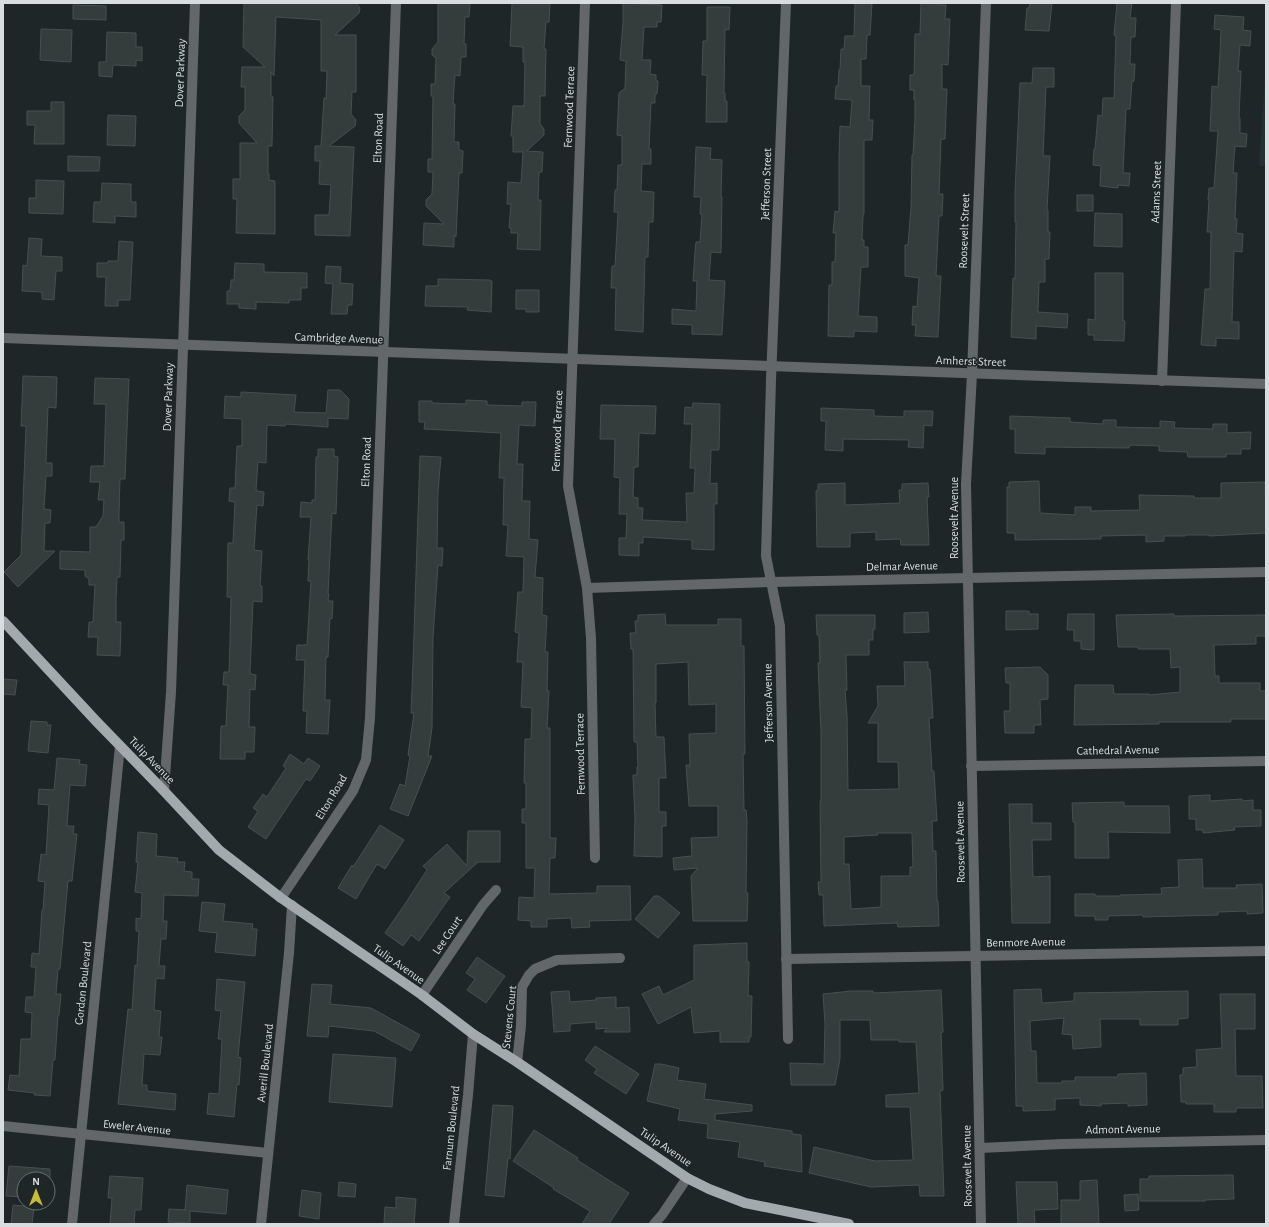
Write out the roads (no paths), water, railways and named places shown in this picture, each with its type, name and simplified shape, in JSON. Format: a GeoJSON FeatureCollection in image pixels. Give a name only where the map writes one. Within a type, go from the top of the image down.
{"type":"FeatureCollection","features":[{"type":"Feature","properties":{"kind":"main road","name":"Tulip Avenue"},"geometry":{"type":"LineString","coordinates":[[3,621],[219,850],[281,898],[422,995],[473,1034],[517,1062],[688,1178],[709,1189],[745,1203],[849,1224]]}},
{"type":"Feature","properties":{"kind":"street","name":"Dover Parkway"},"geometry":{"type":"LineString","coordinates":[[164,791],[171,692],[195,3]]}},
{"type":"Feature","properties":{"kind":"street","name":"Elton Road"},"geometry":{"type":"LineString","coordinates":[[281,898],[353,791],[366,760],[370,718],[396,3]]}},
{"type":"Feature","properties":{"kind":"street","name":"Fernwood Terrace"},"geometry":{"type":"LineString","coordinates":[[585,3],[568,486],[587,588],[591,638],[595,858]]}},
{"type":"Feature","properties":{"kind":"street","name":"Jefferson Street"},"geometry":{"type":"LineString","coordinates":[[772,367],[786,3]]}},
{"type":"Feature","properties":{"kind":"street","name":"Roosevelt Street"},"geometry":{"type":"LineString","coordinates":[[967,460],[972,374],[986,3]]}},
{"type":"Feature","properties":{"kind":"street","name":"Adams Street"},"geometry":{"type":"LineString","coordinates":[[1162,381],[1176,3]]}},
{"type":"Feature","properties":{"kind":"street","name":"Cambridge Avenue"},"geometry":{"type":"LineString","coordinates":[[3,338],[674,363]]}},
{"type":"Feature","properties":{"kind":"street","name":"Amherst Street"},"geometry":{"type":"LineString","coordinates":[[674,363],[1266,384]]}},
{"type":"Feature","properties":{"kind":"street","name":"Jefferson Avenue"},"geometry":{"type":"LineString","coordinates":[[772,367],[766,556],[780,626],[788,1039]]}},
{"type":"Feature","properties":{"kind":"street","name":"Roosevelt Avenue"},"geometry":{"type":"LineString","coordinates":[[967,460],[966,484],[971,766],[981,1224]]}},
{"type":"Feature","properties":{"kind":"street","name":"Delmar Avenue"},"geometry":{"type":"LineString","coordinates":[[587,588],[771,582],[1266,572]]}},
{"type":"Feature","properties":{"kind":"street","name":"Gordon Boulevard"},"geometry":{"type":"LineString","coordinates":[[72,1224],[120,746]]}},
{"type":"Feature","properties":{"kind":"street","name":"Cathedral Avenue"},"geometry":{"type":"LineString","coordinates":[[971,766],[1266,761]]}},
{"type":"Feature","properties":{"kind":"street","name":"Lee Court"},"geometry":{"type":"LineString","coordinates":[[422,995],[483,905],[496,890]]}},
{"type":"Feature","properties":{"kind":"street","name":"Averill Boulevard"},"geometry":{"type":"LineString","coordinates":[[261,1224],[289,953],[292,905]]}},
{"type":"Feature","properties":{"kind":"street","name":"Benmore Avenue"},"geometry":{"type":"LineString","coordinates":[[786,959],[1266,951]]}},
{"type":"Feature","properties":{"kind":"street","name":"Stevens Court"},"geometry":{"type":"LineString","coordinates":[[517,1062],[521,1026],[522,987],[528,975],[535,969],[557,960],[620,958]]}},
{"type":"Feature","properties":{"kind":"street","name":"Farnum Boulevard"},"geometry":{"type":"LineString","coordinates":[[454,1224],[473,1034]]}},
{"type":"Feature","properties":{"kind":"street","name":"Eweler Avenue"},"geometry":{"type":"LineString","coordinates":[[3,1126],[268,1153]]}},
{"type":"Feature","properties":{"kind":"street","name":"Admont Avenue"},"geometry":{"type":"LineString","coordinates":[[980,1148],[1062,1144],[1266,1140]]}},
{"type":"Feature","properties":{"kind":"street"},"geometry":{"type":"LineString","coordinates":[[654,1224],[662,1216],[688,1178]]}}]}
